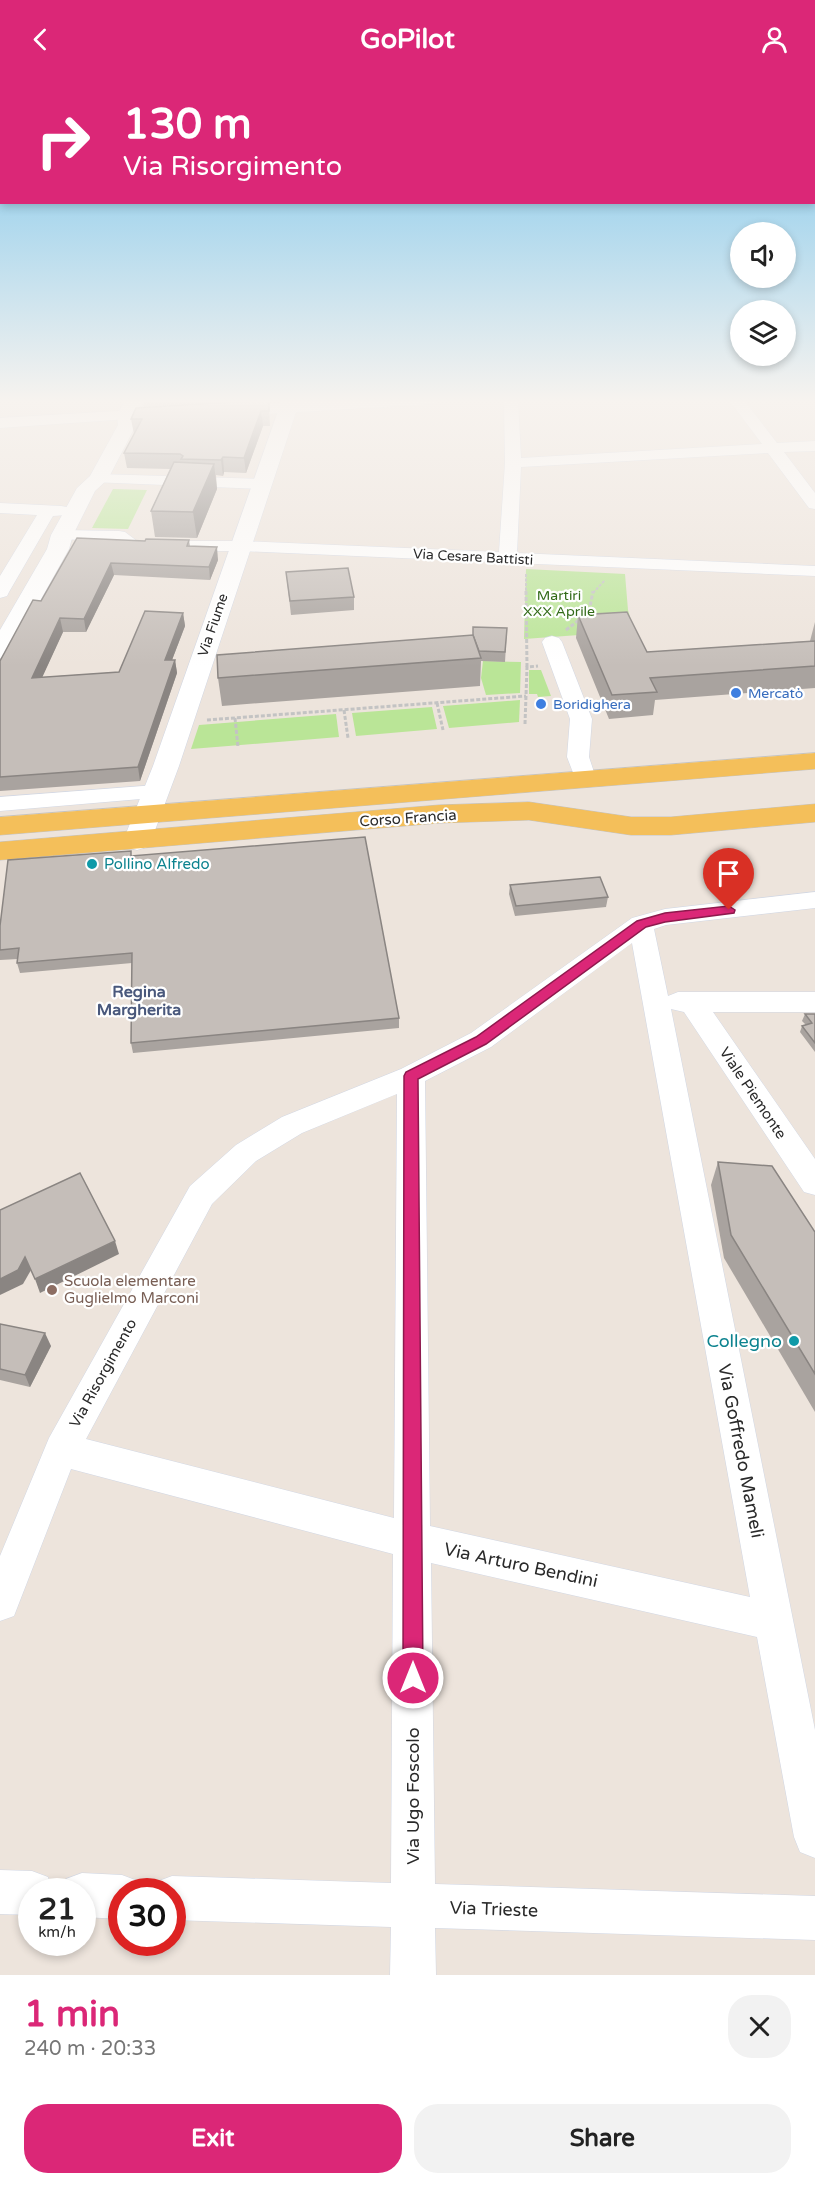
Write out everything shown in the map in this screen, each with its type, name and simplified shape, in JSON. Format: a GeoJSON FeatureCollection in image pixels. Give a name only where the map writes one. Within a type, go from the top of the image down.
{"type":"FeatureCollection","features":[{"type":"Feature","properties":{"kind":"main road","name":"Corso Francia"},"geometry":{"type":"LineString","coordinates":[[0,826],[152,803],[585,778],[815,761]]}},
{"type":"Feature","properties":{"kind":"main road","name":"Corso Francia"},"geometry":{"type":"LineString","coordinates":[[0,851],[439,814],[529,811],[641,826],[671,826],[815,813]]}},
{"type":"Feature","properties":{"kind":"street"},"geometry":{"type":"LineString","coordinates":[[0,651],[87,489]]}},
{"type":"Feature","properties":{"kind":"street","name":"Via Fiume"},"geometry":{"type":"LineString","coordinates":[[137,841],[260,489]]}},
{"type":"Feature","properties":{"kind":"street"},"geometry":{"type":"LineString","coordinates":[[508,559],[512,489]]}},
{"type":"Feature","properties":{"kind":"street"},"geometry":{"type":"LineString","coordinates":[[803,489],[815,504]]}},
{"type":"Feature","properties":{"kind":"street"},"geometry":{"type":"LineString","coordinates":[[0,508],[75,512]]}},
{"type":"Feature","properties":{"kind":"street"},"geometry":{"type":"LineString","coordinates":[[0,592],[48,510]]}},
{"type":"Feature","properties":{"kind":"street","name":"Via Cesare Battisti"},"geometry":{"type":"LineString","coordinates":[[61,539],[132,544],[240,546],[815,571]]}},
{"type":"Feature","properties":{"kind":"street"},"geometry":{"type":"LineString","coordinates":[[552,642],[581,719],[578,757],[585,778]]}},
{"type":"Feature","properties":{"kind":"street","name":"Corso Francia"},"geometry":{"type":"LineString","coordinates":[[0,804],[152,803]]}},
{"type":"Feature","properties":{"kind":"street","name":"Via Risorgimento"},"geometry":{"type":"LineString","coordinates":[[0,1602],[61,1450],[201,1195],[246,1153],[292,1125],[411,1076],[481,1040],[641,924],[665,917],[815,900]]}},
{"type":"Feature","properties":{"kind":"street","name":"Via Goffredo Mameli"},"geometry":{"type":"LineString","coordinates":[[641,924],[815,1837]]}},
{"type":"Feature","properties":{"kind":"street"},"geometry":{"type":"LineString","coordinates":[[657,1002],[815,1002]]}},
{"type":"Feature","properties":{"kind":"street","name":"Viale Piemonte"},"geometry":{"type":"LineString","coordinates":[[692,1002],[815,1183]]}},
{"type":"Feature","properties":{"kind":"street","name":"Via Ugo Foscolo"},"geometry":{"type":"LineString","coordinates":[[411,1076],[414,1975]]}},
{"type":"Feature","properties":{"kind":"street","name":"Via Arturo Bendini"},"geometry":{"type":"LineString","coordinates":[[61,1450],[413,1541],[773,1621]]}},
{"type":"Feature","properties":{"kind":"street"},"geometry":{"type":"LineString","coordinates":[[0,1892],[18,1893]]}},
{"type":"Feature","properties":{"kind":"street","name":"Via Trieste"},"geometry":{"type":"LineString","coordinates":[[186,1899],[815,1918]]}},
{"type":"Feature","properties":{"kind":"path"},"geometry":{"type":"LineString","coordinates":[[552,642],[589,612],[593,590],[624,564]]}},
{"type":"Feature","properties":{"kind":"path"},"geometry":{"type":"LineString","coordinates":[[525,724],[526,569]]}},
{"type":"Feature","properties":{"kind":"path"},"geometry":{"type":"LineString","coordinates":[[527,667],[560,664]]}},
{"type":"Feature","properties":{"kind":"path"},"geometry":{"type":"LineString","coordinates":[[204,721],[526,696]]}},
{"type":"Feature","properties":{"kind":"path"},"geometry":{"type":"LineString","coordinates":[[437,703],[443,730]]}},
{"type":"Feature","properties":{"kind":"path"},"geometry":{"type":"LineString","coordinates":[[344,710],[348,738]]}},
{"type":"Feature","properties":{"kind":"path"},"geometry":{"type":"LineString","coordinates":[[235,718],[238,747]]}},
{"type":"Feature","properties":{"kind":"green space"},"geometry":{"type":"Polygon","coordinates":[[[113,489],[147,490],[128,529],[92,528],[113,489]]]}},
{"type":"Feature","properties":{"kind":"green space","name":"Martiri XXX Aprile"},"geometry":{"type":"Polygon","coordinates":[[[526,569],[625,574],[628,610],[634,631],[524,639],[526,569]]]}},
{"type":"Feature","properties":{"kind":"green space"},"geometry":{"type":"Polygon","coordinates":[[[483,661],[521,662],[520,693],[486,695],[481,678],[483,661]]]}},
{"type":"Feature","properties":{"kind":"green space"},"geometry":{"type":"Polygon","coordinates":[[[529,670],[541,670],[551,696],[538,697],[537,694],[529,694],[529,670]]]}},
{"type":"Feature","properties":{"kind":"green space"},"geometry":{"type":"Polygon","coordinates":[[[520,700],[519,722],[449,728],[443,706],[520,700]]]}},
{"type":"Feature","properties":{"kind":"green space"},"geometry":{"type":"Polygon","coordinates":[[[432,707],[437,729],[356,736],[352,713],[432,707]]]}},
{"type":"Feature","properties":{"kind":"green space"},"geometry":{"type":"Polygon","coordinates":[[[336,714],[339,737],[191,749],[199,725],[336,714]]]}},
{"type":"Feature","properties":{"kind":"building"},"geometry":{"type":"Polygon","coordinates":[[[162,489],[203,489],[193,512],[151,511],[162,489]]]}},
{"type":"Feature","properties":{"kind":"building"},"geometry":{"type":"Polygon","coordinates":[[[77,538],[189,540],[187,546],[217,547],[209,567],[111,563],[84,619],[60,618],[32,678],[119,672],[145,611],[183,613],[165,660],[175,660],[138,767],[0,777],[0,661],[33,600],[41,601],[77,538]]]}},
{"type":"Feature","properties":{"kind":"building"},"geometry":{"type":"Polygon","coordinates":[[[348,568],[354,597],[290,601],[286,572],[348,568]]]}},
{"type":"Feature","properties":{"kind":"building"},"geometry":{"type":"Polygon","coordinates":[[[627,612],[647,652],[815,641],[815,666],[650,678],[657,692],[612,695],[578,615],[627,612]]]}},
{"type":"Feature","properties":{"kind":"building"},"geometry":{"type":"Polygon","coordinates":[[[473,627],[507,628],[505,652],[479,651],[473,635],[473,627]]]}},
{"type":"Feature","properties":{"kind":"building"},"geometry":{"type":"Polygon","coordinates":[[[473,635],[481,658],[218,678],[217,655],[473,635]]]}},
{"type":"Feature","properties":{"kind":"building"},"geometry":{"type":"Polygon","coordinates":[[[365,837],[399,1018],[131,1043],[132,953],[17,963],[19,948],[0,950],[0,926],[8,860],[131,851],[131,856],[365,837]]]}},
{"type":"Feature","properties":{"kind":"building"},"geometry":{"type":"Polygon","coordinates":[[[600,877],[608,897],[516,906],[510,885],[600,877]]]}},
{"type":"Feature","properties":{"kind":"building"},"geometry":{"type":"Polygon","coordinates":[[[805,1014],[815,1014],[815,1043],[802,1026],[812,1023],[805,1014]]]}},
{"type":"Feature","properties":{"kind":"building","name":"Collegno"},"geometry":{"type":"Polygon","coordinates":[[[718,1162],[772,1166],[815,1232],[815,1374],[731,1235],[718,1162]]]}},
{"type":"Feature","properties":{"kind":"building"},"geometry":{"type":"Polygon","coordinates":[[[80,1173],[115,1241],[35,1279],[25,1257],[18,1270],[0,1279],[0,1210],[80,1173]]]}},
{"type":"Feature","properties":{"kind":"building"},"geometry":{"type":"Polygon","coordinates":[[[0,1324],[45,1333],[25,1375],[0,1369],[0,1324]]]}},
{"type":"Feature","properties":{"kind":"place","name":"Mercatò"},"geometry":{"type":"Point","coordinates":[736,693]}},
{"type":"Feature","properties":{"kind":"place","name":"Boridighera"},"geometry":{"type":"Point","coordinates":[541,704]}},
{"type":"Feature","properties":{"kind":"place","name":"Pollino Alfredo"},"geometry":{"type":"Point","coordinates":[92,864]}},
{"type":"Feature","properties":{"kind":"place","name":"Scuola elementare Guglielmo Marconi"},"geometry":{"type":"Point","coordinates":[52,1290]}},
{"type":"Feature","properties":{"kind":"place","name":"Collegno"},"geometry":{"type":"Point","coordinates":[794,1341]}},
{"type":"Feature","properties":{"kind":"district","name":"Regina Margherita"},"geometry":{"type":"Point","coordinates":[139,1001]}},
{"type":"Feature","properties":{"kind":"route"},"geometry":{"type":"LineString","coordinates":[[413,1678],[411,1076],[481,1040],[641,924],[665,917],[729,910]]}}]}
